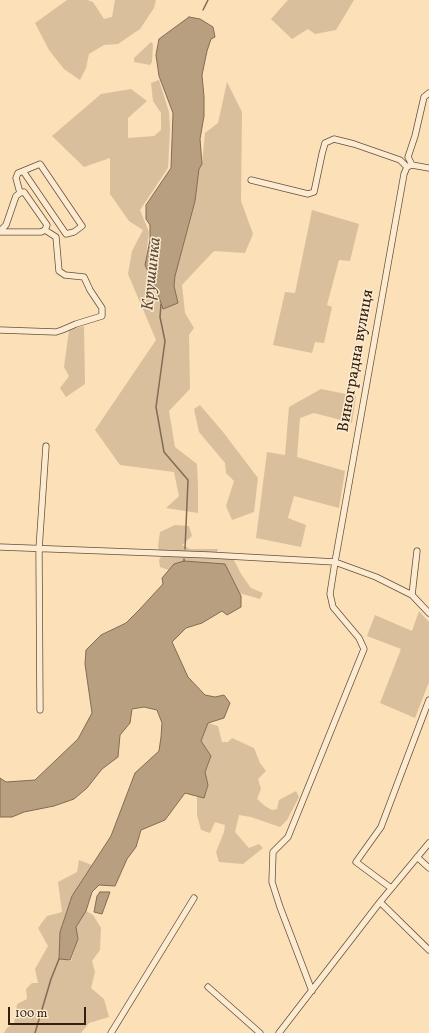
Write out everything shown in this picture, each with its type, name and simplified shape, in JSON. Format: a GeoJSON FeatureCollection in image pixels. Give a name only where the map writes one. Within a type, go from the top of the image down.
{"type":"FeatureCollection","features":[{"type":"Feature","properties":{"kind":"street","name":"Виноградна вулиця"},"geometry":{"type":"LineString","coordinates":[[312,991],[272,882],[273,852],[288,837],[364,649],[359,638],[333,607],[330,594],[404,174],[409,166],[408,157],[415,136],[424,97],[429,93]]}},
{"type":"Feature","properties":{"kind":"street"},"geometry":{"type":"LineString","coordinates":[[251,180],[308,194],[314,192],[325,143],[334,139],[354,144],[400,160],[409,166],[429,168]]}},
{"type":"Feature","properties":{"kind":"street"},"geometry":{"type":"LineString","coordinates":[[20,193],[16,178],[18,173],[40,164],[82,226],[74,232],[56,237],[45,230]]}},
{"type":"Feature","properties":{"kind":"street"},"geometry":{"type":"LineString","coordinates":[[24,171],[66,234]]}},
{"type":"Feature","properties":{"kind":"street"},"geometry":{"type":"LineString","coordinates":[[0,232],[6,225],[16,196],[24,192],[47,225],[45,230]]}},
{"type":"Feature","properties":{"kind":"street"},"geometry":{"type":"LineString","coordinates":[[0,232],[41,232],[45,230]]}},
{"type":"Feature","properties":{"kind":"street"},"geometry":{"type":"LineString","coordinates":[[0,330],[56,332],[102,316],[102,308],[90,290],[84,277],[65,275],[59,271],[56,237]]}},
{"type":"Feature","properties":{"kind":"street"},"geometry":{"type":"LineString","coordinates":[[40,710],[39,549],[46,446]]}},
{"type":"Feature","properties":{"kind":"street"},"geometry":{"type":"LineString","coordinates":[[0,547],[210,555],[335,562],[376,577],[412,595],[429,613]]}},
{"type":"Feature","properties":{"kind":"street"},"geometry":{"type":"LineString","coordinates":[[412,595],[417,551]]}},
{"type":"Feature","properties":{"kind":"street"},"geometry":{"type":"LineString","coordinates":[[391,888],[356,862],[381,827],[429,700]]}},
{"type":"Feature","properties":{"kind":"street"},"geometry":{"type":"LineString","coordinates":[[279,1033],[391,888],[429,843]]}},
{"type":"Feature","properties":{"kind":"street"},"geometry":{"type":"LineString","coordinates":[[418,857],[429,868]]}},
{"type":"Feature","properties":{"kind":"street"},"geometry":{"type":"LineString","coordinates":[[112,1033],[194,898]]}},
{"type":"Feature","properties":{"kind":"street"},"geometry":{"type":"LineString","coordinates":[[380,902],[429,950]]}},
{"type":"Feature","properties":{"kind":"street"},"geometry":{"type":"LineString","coordinates":[[208,987],[260,1033]]}},
{"type":"Feature","properties":{"kind":"shaded area"},"geometry":{"type":"Polygon","coordinates":[[[67,0],[87,0],[93,2],[104,19],[112,17],[115,0],[156,0],[154,8],[140,29],[118,44],[104,45],[89,54],[86,68],[80,80],[64,69],[49,50],[35,23],[67,0]]]}},
{"type":"Feature","properties":{"kind":"shaded area"},"geometry":{"type":"Polygon","coordinates":[[[288,0],[354,0],[336,30],[315,34],[308,29],[292,39],[271,19],[288,0]]]}},
{"type":"Feature","properties":{"kind":"shaded area"},"geometry":{"type":"Polygon","coordinates":[[[151,42],[153,44],[152,62],[150,65],[134,62],[134,58],[151,42]]]}},
{"type":"Feature","properties":{"kind":"shaded area"},"geometry":{"type":"Polygon","coordinates":[[[159,80],[169,112],[170,129],[168,168],[140,210],[149,232],[145,265],[156,288],[162,308],[178,303],[174,286],[175,276],[195,201],[199,169],[202,164],[205,133],[218,123],[227,82],[242,112],[241,201],[253,234],[245,253],[214,251],[182,285],[185,313],[194,328],[189,335],[190,389],[169,411],[175,447],[197,464],[198,513],[166,508],[179,496],[174,472],[120,465],[95,430],[156,340],[128,274],[132,251],[143,230],[129,221],[110,194],[110,158],[84,167],[52,136],[101,94],[131,89],[147,101],[128,118],[128,138],[154,136],[161,130],[161,113],[153,101],[151,83],[159,80]]]}},
{"type":"Feature","properties":{"kind":"shaded area"},"geometry":{"type":"Polygon","coordinates":[[[312,210],[359,224],[350,261],[339,260],[327,305],[332,307],[324,343],[315,342],[312,353],[273,345],[285,292],[295,293],[312,210]]]}},
{"type":"Feature","properties":{"kind":"shaded area"},"geometry":{"type":"Polygon","coordinates":[[[84,326],[85,384],[66,397],[60,388],[69,376],[64,367],[69,330],[84,326]]]}},
{"type":"Feature","properties":{"kind":"shaded area"},"geometry":{"type":"Polygon","coordinates":[[[321,389],[356,396],[352,423],[314,413],[300,418],[297,457],[345,471],[339,508],[294,496],[288,518],[306,525],[301,547],[256,538],[267,452],[285,455],[289,407],[321,389]]]}},
{"type":"Feature","properties":{"kind":"shaded area"},"geometry":{"type":"Polygon","coordinates":[[[200,405],[223,432],[258,478],[254,512],[232,520],[226,506],[234,481],[226,473],[225,463],[199,432],[194,409],[200,405]]]}},
{"type":"Feature","properties":{"kind":"shaded area"},"geometry":{"type":"Polygon","coordinates":[[[175,525],[189,526],[192,536],[182,545],[190,549],[218,549],[217,552],[159,551],[158,546],[160,532],[175,525]]]}},
{"type":"Feature","properties":{"kind":"shaded area"},"geometry":{"type":"Polygon","coordinates":[[[161,557],[233,558],[241,574],[251,588],[263,593],[260,599],[239,593],[225,564],[174,564],[169,570],[160,567],[159,560],[161,557]]]}},
{"type":"Feature","properties":{"kind":"shaded area"},"geometry":{"type":"Polygon","coordinates":[[[419,611],[429,622],[429,682],[415,718],[380,703],[401,649],[367,636],[375,615],[412,631],[419,611]]]}},
{"type":"Feature","properties":{"kind":"shaded area"},"geometry":{"type":"Polygon","coordinates":[[[208,723],[218,726],[222,742],[228,742],[232,738],[254,748],[260,763],[266,771],[258,779],[261,789],[257,799],[265,806],[272,810],[277,809],[279,800],[296,791],[299,797],[287,820],[280,827],[251,817],[239,815],[235,832],[249,848],[259,844],[263,848],[243,864],[219,862],[216,852],[224,832],[225,825],[215,822],[210,833],[201,830],[197,815],[197,796],[204,797],[208,785],[205,772],[211,756],[201,741],[208,723]]]}},
{"type":"Feature","properties":{"kind":"shaded area"},"geometry":{"type":"Polygon","coordinates":[[[79,860],[92,865],[72,896],[60,932],[59,959],[71,961],[78,939],[76,927],[86,911],[93,915],[101,928],[100,950],[92,961],[95,972],[91,988],[104,999],[109,1017],[89,1023],[81,1033],[4,1033],[7,1028],[14,1023],[17,1004],[27,999],[26,989],[32,983],[38,983],[35,969],[48,946],[38,928],[47,916],[62,912],[58,882],[77,872],[79,860]]]}},
{"type":"Feature","properties":{"kind":"water"},"geometry":{"type":"Polygon","coordinates":[[[189,17],[200,19],[213,27],[215,37],[211,39],[202,75],[204,116],[200,139],[202,164],[199,169],[195,201],[175,276],[174,286],[178,303],[163,309],[156,288],[145,265],[150,240],[150,225],[146,219],[146,205],[171,168],[173,113],[159,76],[156,55],[159,39],[189,17]]]}},
{"type":"Feature","properties":{"kind":"water"},"geometry":{"type":"Polygon","coordinates":[[[184,561],[225,564],[241,596],[241,607],[227,615],[222,611],[202,623],[186,628],[172,642],[188,677],[205,695],[215,697],[224,695],[230,703],[224,718],[208,723],[201,741],[211,756],[205,772],[208,785],[204,798],[185,793],[165,820],[141,830],[136,847],[127,859],[115,886],[99,885],[92,892],[86,911],[76,927],[78,939],[70,960],[59,959],[60,932],[72,896],[111,836],[135,773],[159,751],[162,723],[157,710],[144,707],[132,709],[130,723],[120,735],[118,757],[102,769],[87,788],[74,799],[54,806],[24,812],[12,817],[0,817],[0,778],[6,782],[35,780],[78,739],[92,713],[85,664],[86,650],[101,635],[126,623],[163,584],[162,578],[174,564],[184,561]]]}},
{"type":"Feature","properties":{"kind":"water"},"geometry":{"type":"Polygon","coordinates":[[[100,892],[110,892],[102,914],[94,912],[97,896],[100,892]]]}},
{"type":"Feature","properties":{"kind":"waterway"},"geometry":{"type":"LineString","coordinates":[[203,10],[208,0]]}},
{"type":"Feature","properties":{"kind":"waterway","name":"Крушинка"},"geometry":{"type":"LineString","coordinates":[[161,304],[160,317],[165,341],[156,407],[164,452],[188,480],[185,549]]}},
{"type":"Feature","properties":{"kind":"waterway"},"geometry":{"type":"LineString","coordinates":[[35,1033],[51,979],[59,959]]}}]}
